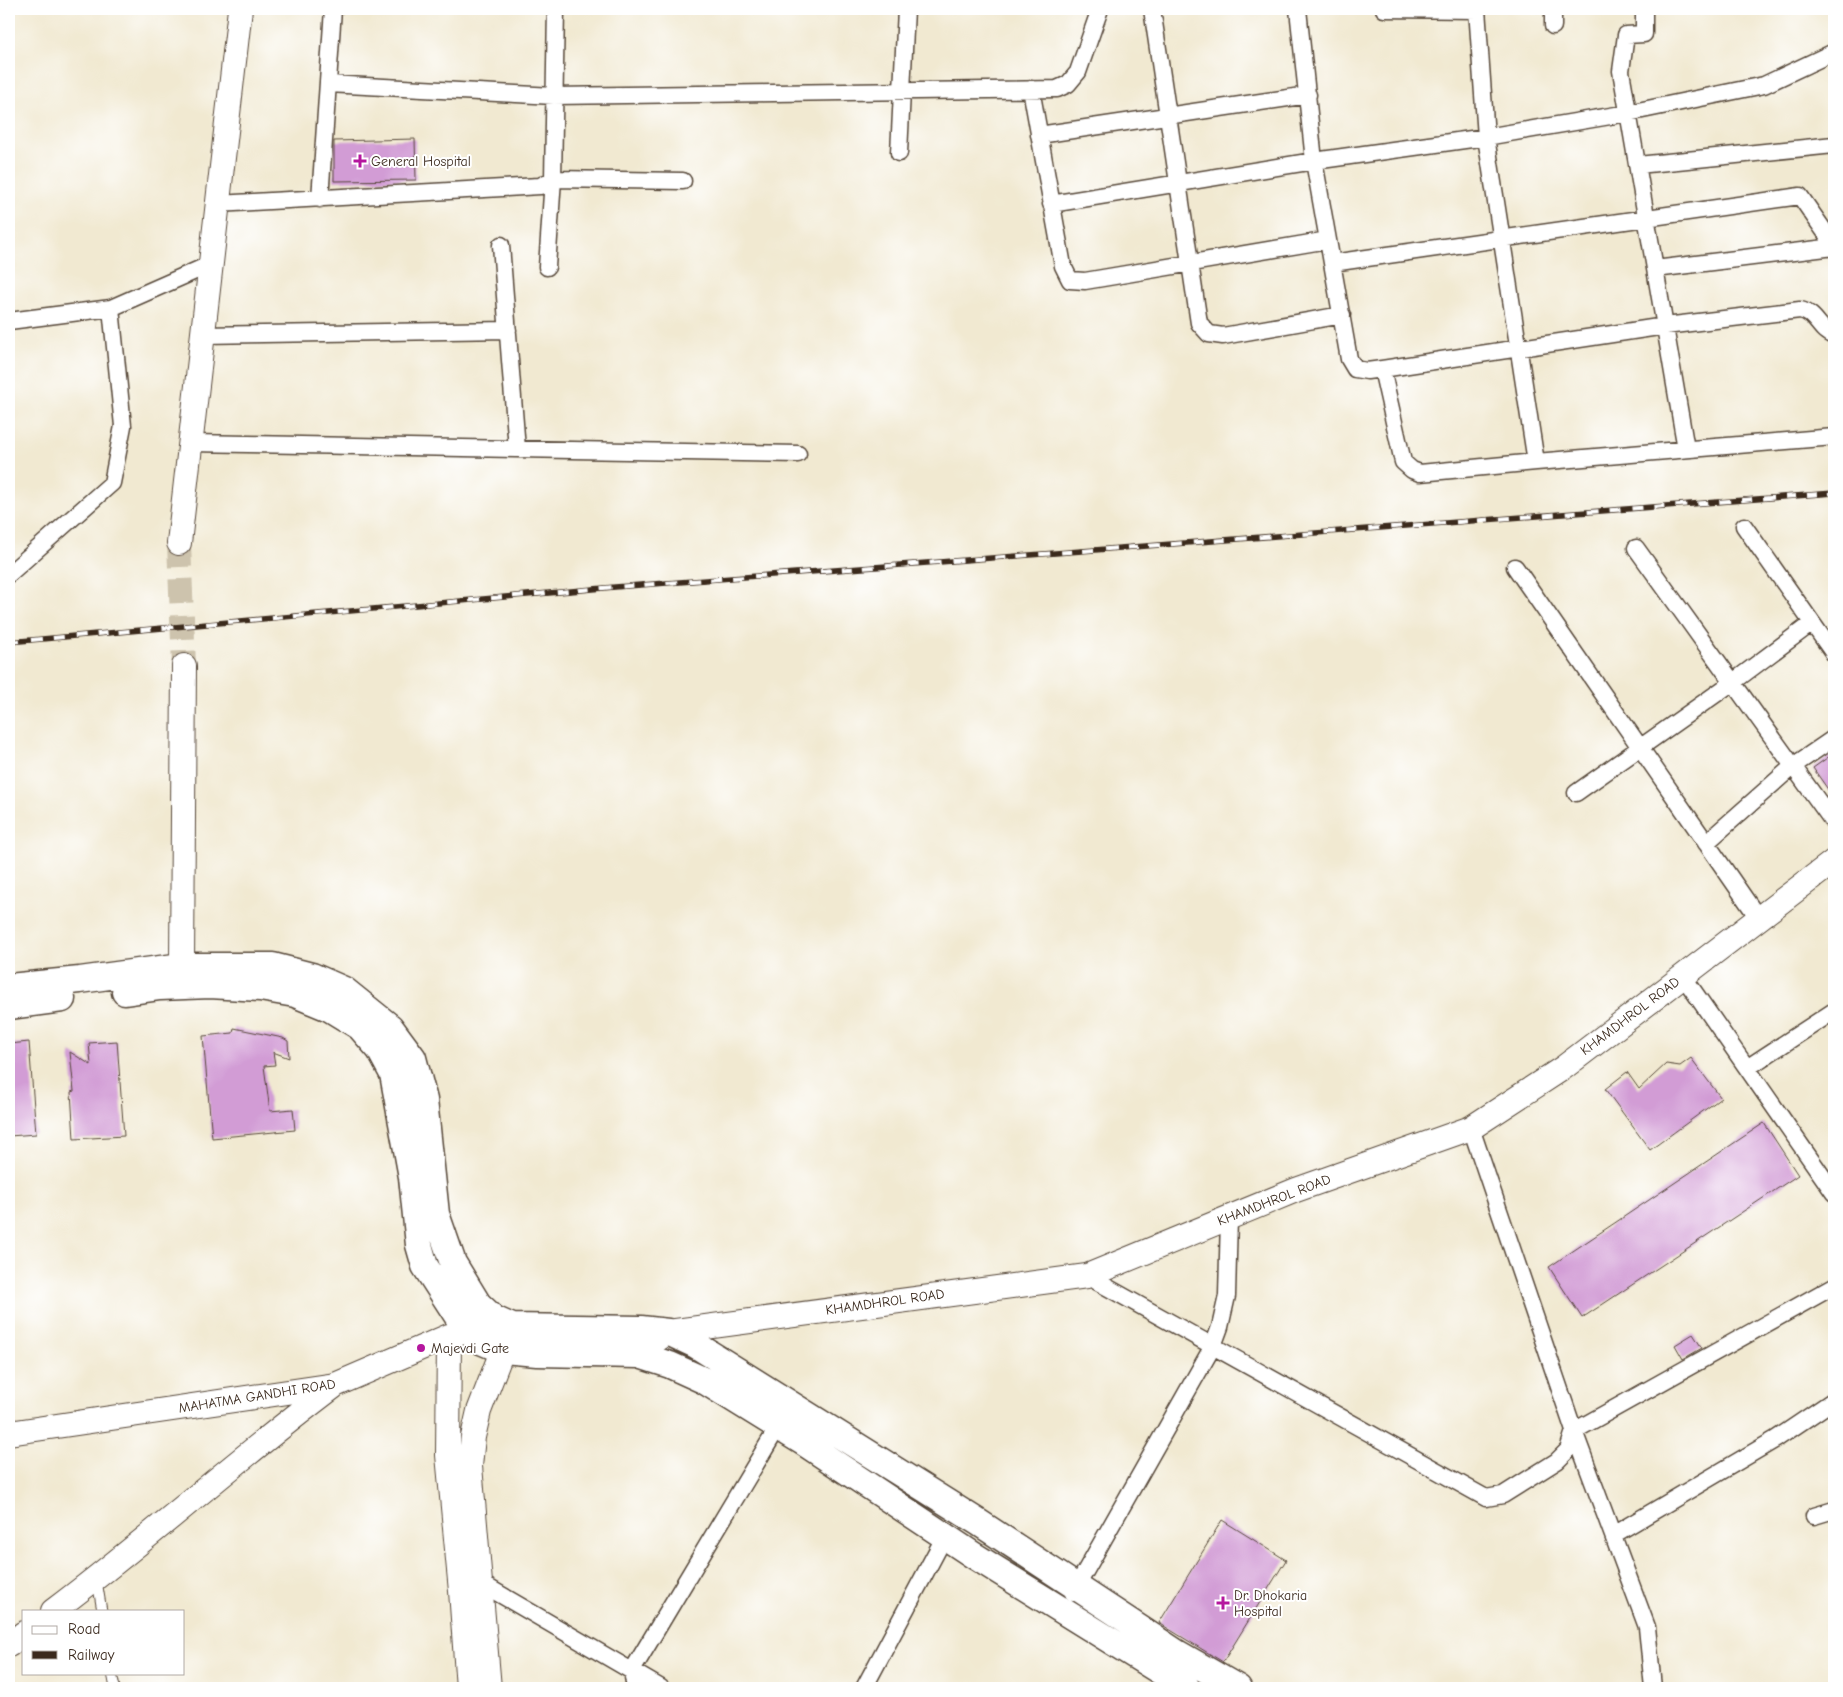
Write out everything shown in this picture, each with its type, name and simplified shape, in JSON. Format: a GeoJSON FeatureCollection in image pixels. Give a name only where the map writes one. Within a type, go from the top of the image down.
{"type":"FeatureCollection","features":[{"type":"Feature","properties":{"kind":"main road"},"geometry":{"type":"LineString","coordinates":[[179,543],[240,9]]}},
{"type":"Feature","properties":{"kind":"main road"},"geometry":{"type":"LineString","coordinates":[[182,966],[184,666]]}},
{"type":"Feature","properties":{"kind":"main road","name":"KHAMDHROL ROAD"},"geometry":{"type":"LineString","coordinates":[[639,1355],[668,1332],[1087,1276],[1296,1190],[1471,1128],[1563,1068],[1834,861]]}},
{"type":"Feature","properties":{"kind":"main road"},"geometry":{"type":"LineString","coordinates":[[9,987],[80,980],[182,966],[272,966],[312,976],[344,990],[390,1027],[413,1058],[424,1100],[436,1214],[453,1263],[478,1304],[503,1332],[537,1353],[639,1355],[670,1365],[703,1380],[945,1536],[1187,1688]]}},
{"type":"Feature","properties":{"kind":"main road"},"geometry":{"type":"LineString","coordinates":[[9,1006],[160,988],[210,985],[260,988],[295,994],[329,1008],[360,1027],[380,1050],[393,1074],[412,1177],[419,1245],[426,1266],[458,1334],[448,1456],[468,1688]]}},
{"type":"Feature","properties":{"kind":"main road"},"geometry":{"type":"LineString","coordinates":[[458,1334],[483,1342],[503,1332],[641,1328],[668,1332],[696,1345],[978,1522],[1177,1653],[1238,1688]]}},
{"type":"Feature","properties":{"kind":"main road"},"geometry":{"type":"LineString","coordinates":[[489,1688],[470,1466],[473,1436],[479,1411],[503,1332]]}},
{"type":"Feature","properties":{"kind":"main road","name":"MAHATMA GANDHI ROAD"},"geometry":{"type":"LineString","coordinates":[[9,1433],[335,1385],[458,1334]]}},
{"type":"Feature","properties":{"kind":"main road"},"geometry":{"type":"LineString","coordinates":[[54,1610],[96,1578],[275,1430],[335,1385]]}},
{"type":"Feature","properties":{"kind":"main road"},"geometry":{"type":"LineString","coordinates":[[9,1645],[22,1635]]}},
{"type":"Feature","properties":{"kind":"street"},"geometry":{"type":"LineString","coordinates":[[320,199],[333,9]]}},
{"type":"Feature","properties":{"kind":"street"},"geometry":{"type":"LineString","coordinates":[[547,268],[553,179],[556,9]]}},
{"type":"Feature","properties":{"kind":"street"},"geometry":{"type":"LineString","coordinates":[[899,154],[906,9]]}},
{"type":"Feature","properties":{"kind":"street"},"geometry":{"type":"LineString","coordinates":[[328,84],[554,96],[1056,89],[1068,84],[1078,72],[1100,9]]}},
{"type":"Feature","properties":{"kind":"street"},"geometry":{"type":"LineString","coordinates":[[1152,9],[1199,323],[1209,334],[1223,336],[1342,315]]}},
{"type":"Feature","properties":{"kind":"street"},"geometry":{"type":"LineString","coordinates":[[1298,9],[1314,161],[1349,359],[1356,369],[1367,371],[1665,326],[1800,310],[1812,315],[1826,333],[1834,336]]}},
{"type":"Feature","properties":{"kind":"street"},"geometry":{"type":"LineString","coordinates":[[1384,9],[1477,10],[1486,137],[1536,462]]}},
{"type":"Feature","properties":{"kind":"street"},"geometry":{"type":"LineString","coordinates":[[1553,26],[1554,9]]}},
{"type":"Feature","properties":{"kind":"street"},"geometry":{"type":"LineString","coordinates":[[1644,9],[1644,34],[1626,35],[1621,71],[1686,450]]}},
{"type":"Feature","properties":{"kind":"street"},"geometry":{"type":"LineString","coordinates":[[1052,204],[1314,161],[1486,137],[1628,113],[1764,85],[1834,52]]}},
{"type":"Feature","properties":{"kind":"street"},"geometry":{"type":"LineString","coordinates":[[1031,89],[1063,266],[1070,280],[1085,282],[1328,240]]}},
{"type":"Feature","properties":{"kind":"street"},"geometry":{"type":"LineString","coordinates":[[1039,135],[1308,96]]}},
{"type":"Feature","properties":{"kind":"street"},"geometry":{"type":"LineString","coordinates":[[1638,166],[1834,145]]}},
{"type":"Feature","properties":{"kind":"street"},"geometry":{"type":"LineString","coordinates":[[217,204],[540,186],[553,179],[683,181]]}},
{"type":"Feature","properties":{"kind":"street"},"geometry":{"type":"LineString","coordinates":[[1332,262],[1800,196],[1834,246],[1655,269]]}},
{"type":"Feature","properties":{"kind":"street"},"geometry":{"type":"LineString","coordinates":[[501,245],[517,449]]}},
{"type":"Feature","properties":{"kind":"street"},"geometry":{"type":"LineString","coordinates":[[9,321],[111,308],[210,264]]}},
{"type":"Feature","properties":{"kind":"street"},"geometry":{"type":"LineString","coordinates":[[9,574],[112,483],[123,426],[111,308]]}},
{"type":"Feature","properties":{"kind":"street"},"geometry":{"type":"LineString","coordinates":[[202,335],[508,330]]}},
{"type":"Feature","properties":{"kind":"street"},"geometry":{"type":"LineString","coordinates":[[1382,369],[1403,462],[1420,474],[1536,462],[1834,437]]}},
{"type":"Feature","properties":{"kind":"street"},"geometry":{"type":"LineString","coordinates":[[190,443],[798,454]]}},
{"type":"Feature","properties":{"kind":"street"},"geometry":{"type":"LineString","coordinates":[[1744,526],[1834,654]]}},
{"type":"Feature","properties":{"kind":"street"},"geometry":{"type":"LineString","coordinates":[[1636,548],[1834,823]]}},
{"type":"Feature","properties":{"kind":"street"},"geometry":{"type":"LineString","coordinates":[[1515,567],[1759,919]]}},
{"type":"Feature","properties":{"kind":"street"},"geometry":{"type":"LineString","coordinates":[[1576,793],[1733,682],[1812,623]]}},
{"type":"Feature","properties":{"kind":"street"},"geometry":{"type":"LineString","coordinates":[[1706,843],[1793,766],[1834,738]]}},
{"type":"Feature","properties":{"kind":"street"},"geometry":{"type":"LineString","coordinates":[[1683,976],[1834,1193]]}},
{"type":"Feature","properties":{"kind":"street"},"geometry":{"type":"LineString","coordinates":[[1747,1068],[1834,1011]]}},
{"type":"Feature","properties":{"kind":"street"},"geometry":{"type":"LineString","coordinates":[[1471,1128],[1574,1431],[1647,1627],[1653,1688]]}},
{"type":"Feature","properties":{"kind":"street"},"geometry":{"type":"LineString","coordinates":[[1063,1611],[1213,1346],[1220,1327],[1227,1296],[1229,1217]]}},
{"type":"Feature","properties":{"kind":"street"},"geometry":{"type":"LineString","coordinates":[[1087,1276],[1486,1498],[1503,1495],[1557,1461],[1568,1450],[1574,1431],[1834,1286]]}},
{"type":"Feature","properties":{"kind":"street"},"geometry":{"type":"LineString","coordinates":[[1613,1535],[1776,1439],[1834,1400]]}},
{"type":"Feature","properties":{"kind":"street"},"geometry":{"type":"LineString","coordinates":[[635,1688],[632,1671],[778,1427]]}},
{"type":"Feature","properties":{"kind":"street"},"geometry":{"type":"LineString","coordinates":[[1814,1516],[1834,1510]]}},
{"type":"Feature","properties":{"kind":"street"},"geometry":{"type":"LineString","coordinates":[[864,1688],[945,1536]]}},
{"type":"Feature","properties":{"kind":"street"},"geometry":{"type":"LineString","coordinates":[[480,1582],[661,1688]]}},
{"type":"Feature","properties":{"kind":"lane"},"geometry":{"type":"LineString","coordinates":[[96,1578],[102,1610]]}},
{"type":"Feature","properties":{"kind":"lane"},"geometry":{"type":"LineString","coordinates":[[112,1674],[115,1688]]}},
{"type":"Feature","properties":{"kind":"building"},"geometry":{"type":"Polygon","coordinates":[[[415,139],[416,180],[334,181],[334,141],[415,139]]]}},
{"type":"Feature","properties":{"kind":"building"},"geometry":{"type":"Polygon","coordinates":[[[1834,753],[1834,798],[1813,768],[1834,753]]]}},
{"type":"Feature","properties":{"kind":"building"},"geometry":{"type":"Polygon","coordinates":[[[234,1028],[283,1038],[288,1041],[289,1058],[273,1052],[275,1065],[264,1066],[270,1111],[293,1109],[295,1130],[212,1138],[203,1036],[233,1033],[234,1028]]]}},
{"type":"Feature","properties":{"kind":"building"},"geometry":{"type":"Polygon","coordinates":[[[117,1041],[124,1136],[74,1139],[71,1092],[74,1091],[70,1052],[91,1065],[89,1043],[117,1041]]]}},
{"type":"Feature","properties":{"kind":"building"},"geometry":{"type":"Polygon","coordinates":[[[29,1042],[36,1134],[9,1136],[9,1044],[29,1042]]]}},
{"type":"Feature","properties":{"kind":"building"},"geometry":{"type":"Polygon","coordinates":[[[1691,1058],[1721,1098],[1650,1150],[1605,1089],[1627,1072],[1639,1089],[1666,1064],[1680,1066],[1691,1058]]]}},
{"type":"Feature","properties":{"kind":"building"},"geometry":{"type":"Polygon","coordinates":[[[1764,1123],[1798,1175],[1582,1318],[1549,1267],[1764,1123]]]}},
{"type":"Feature","properties":{"kind":"building"},"geometry":{"type":"Polygon","coordinates":[[[1693,1334],[1702,1348],[1683,1359],[1675,1345],[1693,1334]]]}},
{"type":"Feature","properties":{"kind":"building"},"geometry":{"type":"Polygon","coordinates":[[[1222,1520],[1286,1560],[1223,1662],[1159,1623],[1222,1520]]]}},
{"type":"Feature","properties":{"kind":"tunnel"},"geometry":{"type":"LineString","coordinates":[[179,543],[184,666]]}},
{"type":"Feature","properties":{"kind":"railway"},"geometry":{"type":"LineString","coordinates":[[9,642],[615,587],[1834,493]]}},
{"type":"Feature","properties":{"kind":"place","name":"General Hospital"},"geometry":{"type":"Point","coordinates":[360,161]}},
{"type":"Feature","properties":{"kind":"place","name":"Majevdi Gate"},"geometry":{"type":"Point","coordinates":[421,1348]}},
{"type":"Feature","properties":{"kind":"place","name":"Dr. Dhokaria Hospital"},"geometry":{"type":"Point","coordinates":[1223,1603]}}]}
